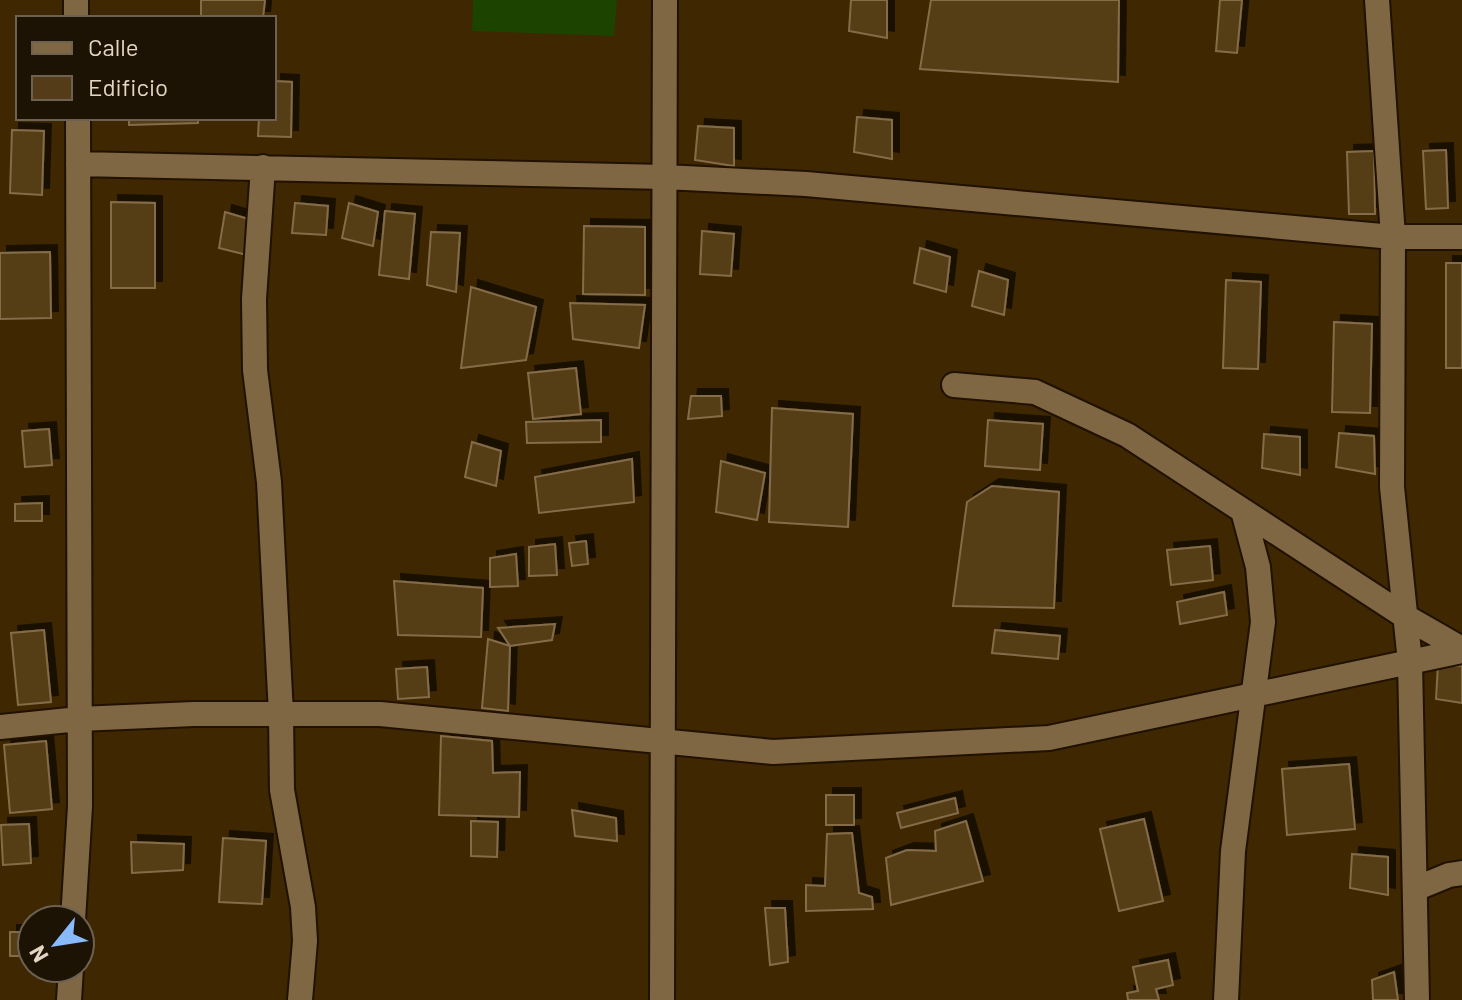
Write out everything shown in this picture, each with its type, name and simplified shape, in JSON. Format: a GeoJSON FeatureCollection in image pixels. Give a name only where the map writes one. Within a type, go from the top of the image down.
{"type":"FeatureCollection","features":[{"type":"Feature","properties":{"kind":"street"},"geometry":{"type":"LineString","coordinates":[[662,1000],[665,0]]}},
{"type":"Feature","properties":{"kind":"street"},"geometry":{"type":"LineString","coordinates":[[1377,0],[1393,237],[1392,487],[1410,662],[1417,1000]]}},
{"type":"Feature","properties":{"kind":"street"},"geometry":{"type":"LineString","coordinates":[[74,904],[80,806],[78,120]]}},
{"type":"Feature","properties":{"kind":"street"},"geometry":{"type":"LineString","coordinates":[[78,164],[665,177],[806,184],[1393,237],[1462,237]]}},
{"type":"Feature","properties":{"kind":"street"},"geometry":{"type":"LineString","coordinates":[[263,167],[254,299],[255,370],[269,482],[282,790],[305,941],[300,1000]]}},
{"type":"Feature","properties":{"kind":"street"},"geometry":{"type":"LineString","coordinates":[[954,385],[1035,392],[1127,435],[1406,617],[1462,650]]}},
{"type":"Feature","properties":{"kind":"street"},"geometry":{"type":"LineString","coordinates":[[1226,1000],[1233,851],[1263,622],[1258,567],[1243,511]]}},
{"type":"Feature","properties":{"kind":"street"},"geometry":{"type":"LineString","coordinates":[[0,727],[79,719],[194,714],[380,714],[773,752],[1049,738],[1462,650]]}},
{"type":"Feature","properties":{"kind":"street"},"geometry":{"type":"LineString","coordinates":[[1415,889],[1462,873]]}},
{"type":"Feature","properties":{"kind":"green space"},"geometry":{"type":"Polygon","coordinates":[[[473,0],[617,0],[614,36],[472,31],[473,0]]]}},
{"type":"Feature","properties":{"kind":"building"},"geometry":{"type":"Polygon","coordinates":[[[201,0],[265,0],[263,16],[201,16],[201,0]]]}},
{"type":"Feature","properties":{"kind":"building"},"geometry":{"type":"Polygon","coordinates":[[[851,0],[887,0],[887,38],[849,31],[851,0]]]}},
{"type":"Feature","properties":{"kind":"building"},"geometry":{"type":"Polygon","coordinates":[[[931,0],[1119,0],[1118,82],[920,69],[931,0]]]}},
{"type":"Feature","properties":{"kind":"building"},"geometry":{"type":"Polygon","coordinates":[[[1220,0],[1242,0],[1237,53],[1216,51],[1220,0]]]}},
{"type":"Feature","properties":{"kind":"building"},"geometry":{"type":"Polygon","coordinates":[[[276,81],[292,82],[291,137],[258,136],[259,120],[276,120],[276,81]]]}},
{"type":"Feature","properties":{"kind":"building"},"geometry":{"type":"Polygon","coordinates":[[[857,117],[892,120],[892,159],[854,152],[857,117]]]}},
{"type":"Feature","properties":{"kind":"building"},"geometry":{"type":"Polygon","coordinates":[[[129,120],[198,120],[198,123],[129,125],[129,120]]]}},
{"type":"Feature","properties":{"kind":"building"},"geometry":{"type":"Polygon","coordinates":[[[698,126],[734,128],[734,166],[695,160],[698,126]]]}},
{"type":"Feature","properties":{"kind":"building"},"geometry":{"type":"Polygon","coordinates":[[[12,130],[44,131],[42,195],[10,193],[12,130]]]}},
{"type":"Feature","properties":{"kind":"building"},"geometry":{"type":"Polygon","coordinates":[[[1446,150],[1448,208],[1426,209],[1423,151],[1446,150]]]}},
{"type":"Feature","properties":{"kind":"building"},"geometry":{"type":"Polygon","coordinates":[[[1374,151],[1375,214],[1349,214],[1347,152],[1374,151]]]}},
{"type":"Feature","properties":{"kind":"building"},"geometry":{"type":"Polygon","coordinates":[[[111,202],[155,203],[155,288],[111,288],[111,202]]]}},
{"type":"Feature","properties":{"kind":"building"},"geometry":{"type":"Polygon","coordinates":[[[295,203],[328,206],[326,235],[292,233],[295,203]]]}},
{"type":"Feature","properties":{"kind":"building"},"geometry":{"type":"Polygon","coordinates":[[[349,203],[378,212],[373,246],[342,238],[349,203]]]}},
{"type":"Feature","properties":{"kind":"building"},"geometry":{"type":"Polygon","coordinates":[[[385,211],[415,214],[409,279],[379,275],[385,211]]]}},
{"type":"Feature","properties":{"kind":"building"},"geometry":{"type":"Polygon","coordinates":[[[225,212],[255,221],[251,256],[219,248],[225,212]]]}},
{"type":"Feature","properties":{"kind":"building"},"geometry":{"type":"Polygon","coordinates":[[[584,226],[645,227],[645,295],[583,294],[584,226]]]}},
{"type":"Feature","properties":{"kind":"building"},"geometry":{"type":"Polygon","coordinates":[[[702,231],[734,234],[731,276],[700,274],[702,231]]]}},
{"type":"Feature","properties":{"kind":"building"},"geometry":{"type":"Polygon","coordinates":[[[431,232],[460,233],[456,292],[427,285],[431,232]]]}},
{"type":"Feature","properties":{"kind":"building"},"geometry":{"type":"Polygon","coordinates":[[[920,248],[950,257],[946,292],[914,283],[920,248]]]}},
{"type":"Feature","properties":{"kind":"building"},"geometry":{"type":"Polygon","coordinates":[[[50,252],[51,318],[0,319],[0,253],[50,252]]]}},
{"type":"Feature","properties":{"kind":"building"},"geometry":{"type":"Polygon","coordinates":[[[1446,263],[1462,263],[1462,368],[1446,368],[1446,263]]]}},
{"type":"Feature","properties":{"kind":"building"},"geometry":{"type":"Polygon","coordinates":[[[979,271],[1008,280],[1004,315],[972,306],[979,271]]]}},
{"type":"Feature","properties":{"kind":"building"},"geometry":{"type":"Polygon","coordinates":[[[1226,280],[1261,282],[1258,369],[1223,368],[1226,280]]]}},
{"type":"Feature","properties":{"kind":"building"},"geometry":{"type":"Polygon","coordinates":[[[471,287],[536,307],[526,360],[461,368],[471,287]]]}},
{"type":"Feature","properties":{"kind":"building"},"geometry":{"type":"Polygon","coordinates":[[[570,303],[645,305],[639,348],[573,339],[570,303]]]}},
{"type":"Feature","properties":{"kind":"building"},"geometry":{"type":"Polygon","coordinates":[[[1334,322],[1372,324],[1370,413],[1332,412],[1334,322]]]}},
{"type":"Feature","properties":{"kind":"building"},"geometry":{"type":"Polygon","coordinates":[[[576,368],[581,414],[533,419],[528,373],[576,368]]]}},
{"type":"Feature","properties":{"kind":"building"},"geometry":{"type":"Polygon","coordinates":[[[691,396],[721,396],[722,416],[688,419],[691,396]]]}},
{"type":"Feature","properties":{"kind":"building"},"geometry":{"type":"Polygon","coordinates":[[[772,408],[853,414],[848,527],[769,522],[772,408]]]}},
{"type":"Feature","properties":{"kind":"building"},"geometry":{"type":"Polygon","coordinates":[[[601,420],[601,442],[527,443],[526,422],[601,420]]]}},
{"type":"Feature","properties":{"kind":"building"},"geometry":{"type":"Polygon","coordinates":[[[988,420],[1043,424],[1040,470],[985,466],[988,420]]]}},
{"type":"Feature","properties":{"kind":"building"},"geometry":{"type":"Polygon","coordinates":[[[49,429],[52,465],[25,467],[22,431],[49,429]]]}},
{"type":"Feature","properties":{"kind":"building"},"geometry":{"type":"Polygon","coordinates":[[[1339,433],[1374,436],[1375,474],[1336,467],[1339,433]]]}},
{"type":"Feature","properties":{"kind":"building"},"geometry":{"type":"Polygon","coordinates":[[[1264,434],[1300,437],[1300,475],[1262,468],[1264,434]]]}},
{"type":"Feature","properties":{"kind":"building"},"geometry":{"type":"Polygon","coordinates":[[[472,442],[501,451],[496,486],[465,477],[472,442]]]}},
{"type":"Feature","properties":{"kind":"building"},"geometry":{"type":"Polygon","coordinates":[[[632,459],[634,502],[539,513],[535,477],[632,459]]]}},
{"type":"Feature","properties":{"kind":"building"},"geometry":{"type":"Polygon","coordinates":[[[721,461],[765,473],[757,520],[716,512],[721,461]]]}},
{"type":"Feature","properties":{"kind":"building"},"geometry":{"type":"Polygon","coordinates":[[[992,486],[1059,492],[1054,608],[953,606],[967,502],[992,486]]]}},
{"type":"Feature","properties":{"kind":"building"},"geometry":{"type":"Polygon","coordinates":[[[42,503],[42,521],[15,521],[15,504],[42,503]]]}},
{"type":"Feature","properties":{"kind":"building"},"geometry":{"type":"Polygon","coordinates":[[[586,541],[588,564],[572,566],[569,543],[586,541]]]}},
{"type":"Feature","properties":{"kind":"building"},"geometry":{"type":"Polygon","coordinates":[[[555,544],[557,575],[529,576],[529,547],[555,544]]]}},
{"type":"Feature","properties":{"kind":"building"},"geometry":{"type":"Polygon","coordinates":[[[1210,546],[1213,580],[1171,585],[1167,550],[1210,546]]]}},
{"type":"Feature","properties":{"kind":"building"},"geometry":{"type":"Polygon","coordinates":[[[516,554],[518,586],[490,587],[490,558],[516,554]]]}},
{"type":"Feature","properties":{"kind":"building"},"geometry":{"type":"Polygon","coordinates":[[[394,581],[483,588],[481,637],[398,635],[394,581]]]}},
{"type":"Feature","properties":{"kind":"building"},"geometry":{"type":"Polygon","coordinates":[[[1224,592],[1227,615],[1180,624],[1177,602],[1224,592]]]}},
{"type":"Feature","properties":{"kind":"building"},"geometry":{"type":"Polygon","coordinates":[[[555,624],[552,640],[510,646],[498,628],[555,624]]]}},
{"type":"Feature","properties":{"kind":"building"},"geometry":{"type":"Polygon","coordinates":[[[44,630],[51,702],[18,705],[11,633],[44,630]]]}},
{"type":"Feature","properties":{"kind":"building"},"geometry":{"type":"Polygon","coordinates":[[[995,630],[1060,636],[1058,659],[992,653],[995,630]]]}},
{"type":"Feature","properties":{"kind":"building"},"geometry":{"type":"Polygon","coordinates":[[[488,639],[510,646],[508,711],[482,708],[488,639]]]}},
{"type":"Feature","properties":{"kind":"building"},"geometry":{"type":"Polygon","coordinates":[[[1438,664],[1462,666],[1462,703],[1436,699],[1438,664]]]}},
{"type":"Feature","properties":{"kind":"building"},"geometry":{"type":"Polygon","coordinates":[[[427,667],[429,697],[398,699],[396,669],[427,667]]]}},
{"type":"Feature","properties":{"kind":"building"},"geometry":{"type":"Polygon","coordinates":[[[441,736],[492,741],[493,773],[520,772],[519,817],[439,815],[441,736]]]}},
{"type":"Feature","properties":{"kind":"building"},"geometry":{"type":"Polygon","coordinates":[[[46,741],[52,809],[10,813],[4,745],[46,741]]]}},
{"type":"Feature","properties":{"kind":"building"},"geometry":{"type":"Polygon","coordinates":[[[1349,764],[1355,829],[1287,835],[1282,769],[1349,764]]]}},
{"type":"Feature","properties":{"kind":"building"},"geometry":{"type":"Polygon","coordinates":[[[826,795],[854,795],[854,825],[826,825],[826,795]]]}},
{"type":"Feature","properties":{"kind":"building"},"geometry":{"type":"Polygon","coordinates":[[[955,798],[958,813],[901,828],[897,813],[955,798]]]}},
{"type":"Feature","properties":{"kind":"building"},"geometry":{"type":"Polygon","coordinates":[[[572,810],[616,818],[617,841],[575,836],[572,810]]]}},
{"type":"Feature","properties":{"kind":"building"},"geometry":{"type":"Polygon","coordinates":[[[1144,819],[1163,901],[1119,911],[1100,829],[1144,819]]]}},
{"type":"Feature","properties":{"kind":"building"},"geometry":{"type":"Polygon","coordinates":[[[471,821],[498,822],[497,857],[471,856],[471,821]]]}},
{"type":"Feature","properties":{"kind":"building"},"geometry":{"type":"Polygon","coordinates":[[[966,821],[983,881],[891,905],[886,858],[907,850],[936,851],[935,831],[966,821]]]}},
{"type":"Feature","properties":{"kind":"building"},"geometry":{"type":"Polygon","coordinates":[[[29,824],[31,863],[3,865],[1,825],[29,824]]]}},
{"type":"Feature","properties":{"kind":"building"},"geometry":{"type":"Polygon","coordinates":[[[852,833],[859,893],[872,897],[873,909],[806,911],[806,885],[825,886],[827,834],[852,833]]]}},
{"type":"Feature","properties":{"kind":"building"},"geometry":{"type":"Polygon","coordinates":[[[223,838],[266,841],[262,904],[219,902],[223,838]]]}},
{"type":"Feature","properties":{"kind":"building"},"geometry":{"type":"Polygon","coordinates":[[[131,842],[184,844],[183,870],[132,873],[131,842]]]}},
{"type":"Feature","properties":{"kind":"building"},"geometry":{"type":"Polygon","coordinates":[[[1352,854],[1388,857],[1388,895],[1350,888],[1352,854]]]}},
{"type":"Feature","properties":{"kind":"building"},"geometry":{"type":"Polygon","coordinates":[[[765,908],[785,908],[788,962],[770,965],[765,908]]]}},
{"type":"Feature","properties":{"kind":"building"},"geometry":{"type":"Polygon","coordinates":[[[10,932],[16,932],[16,956],[10,956],[10,932]]]}},
{"type":"Feature","properties":{"kind":"building"},"geometry":{"type":"Polygon","coordinates":[[[1168,960],[1173,985],[1156,989],[1159,1000],[1128,1000],[1127,993],[1138,991],[1133,967],[1168,960]]]}},
{"type":"Feature","properties":{"kind":"building"},"geometry":{"type":"Polygon","coordinates":[[[1394,972],[1398,1000],[1373,1000],[1372,980],[1394,972]]]}}]}
